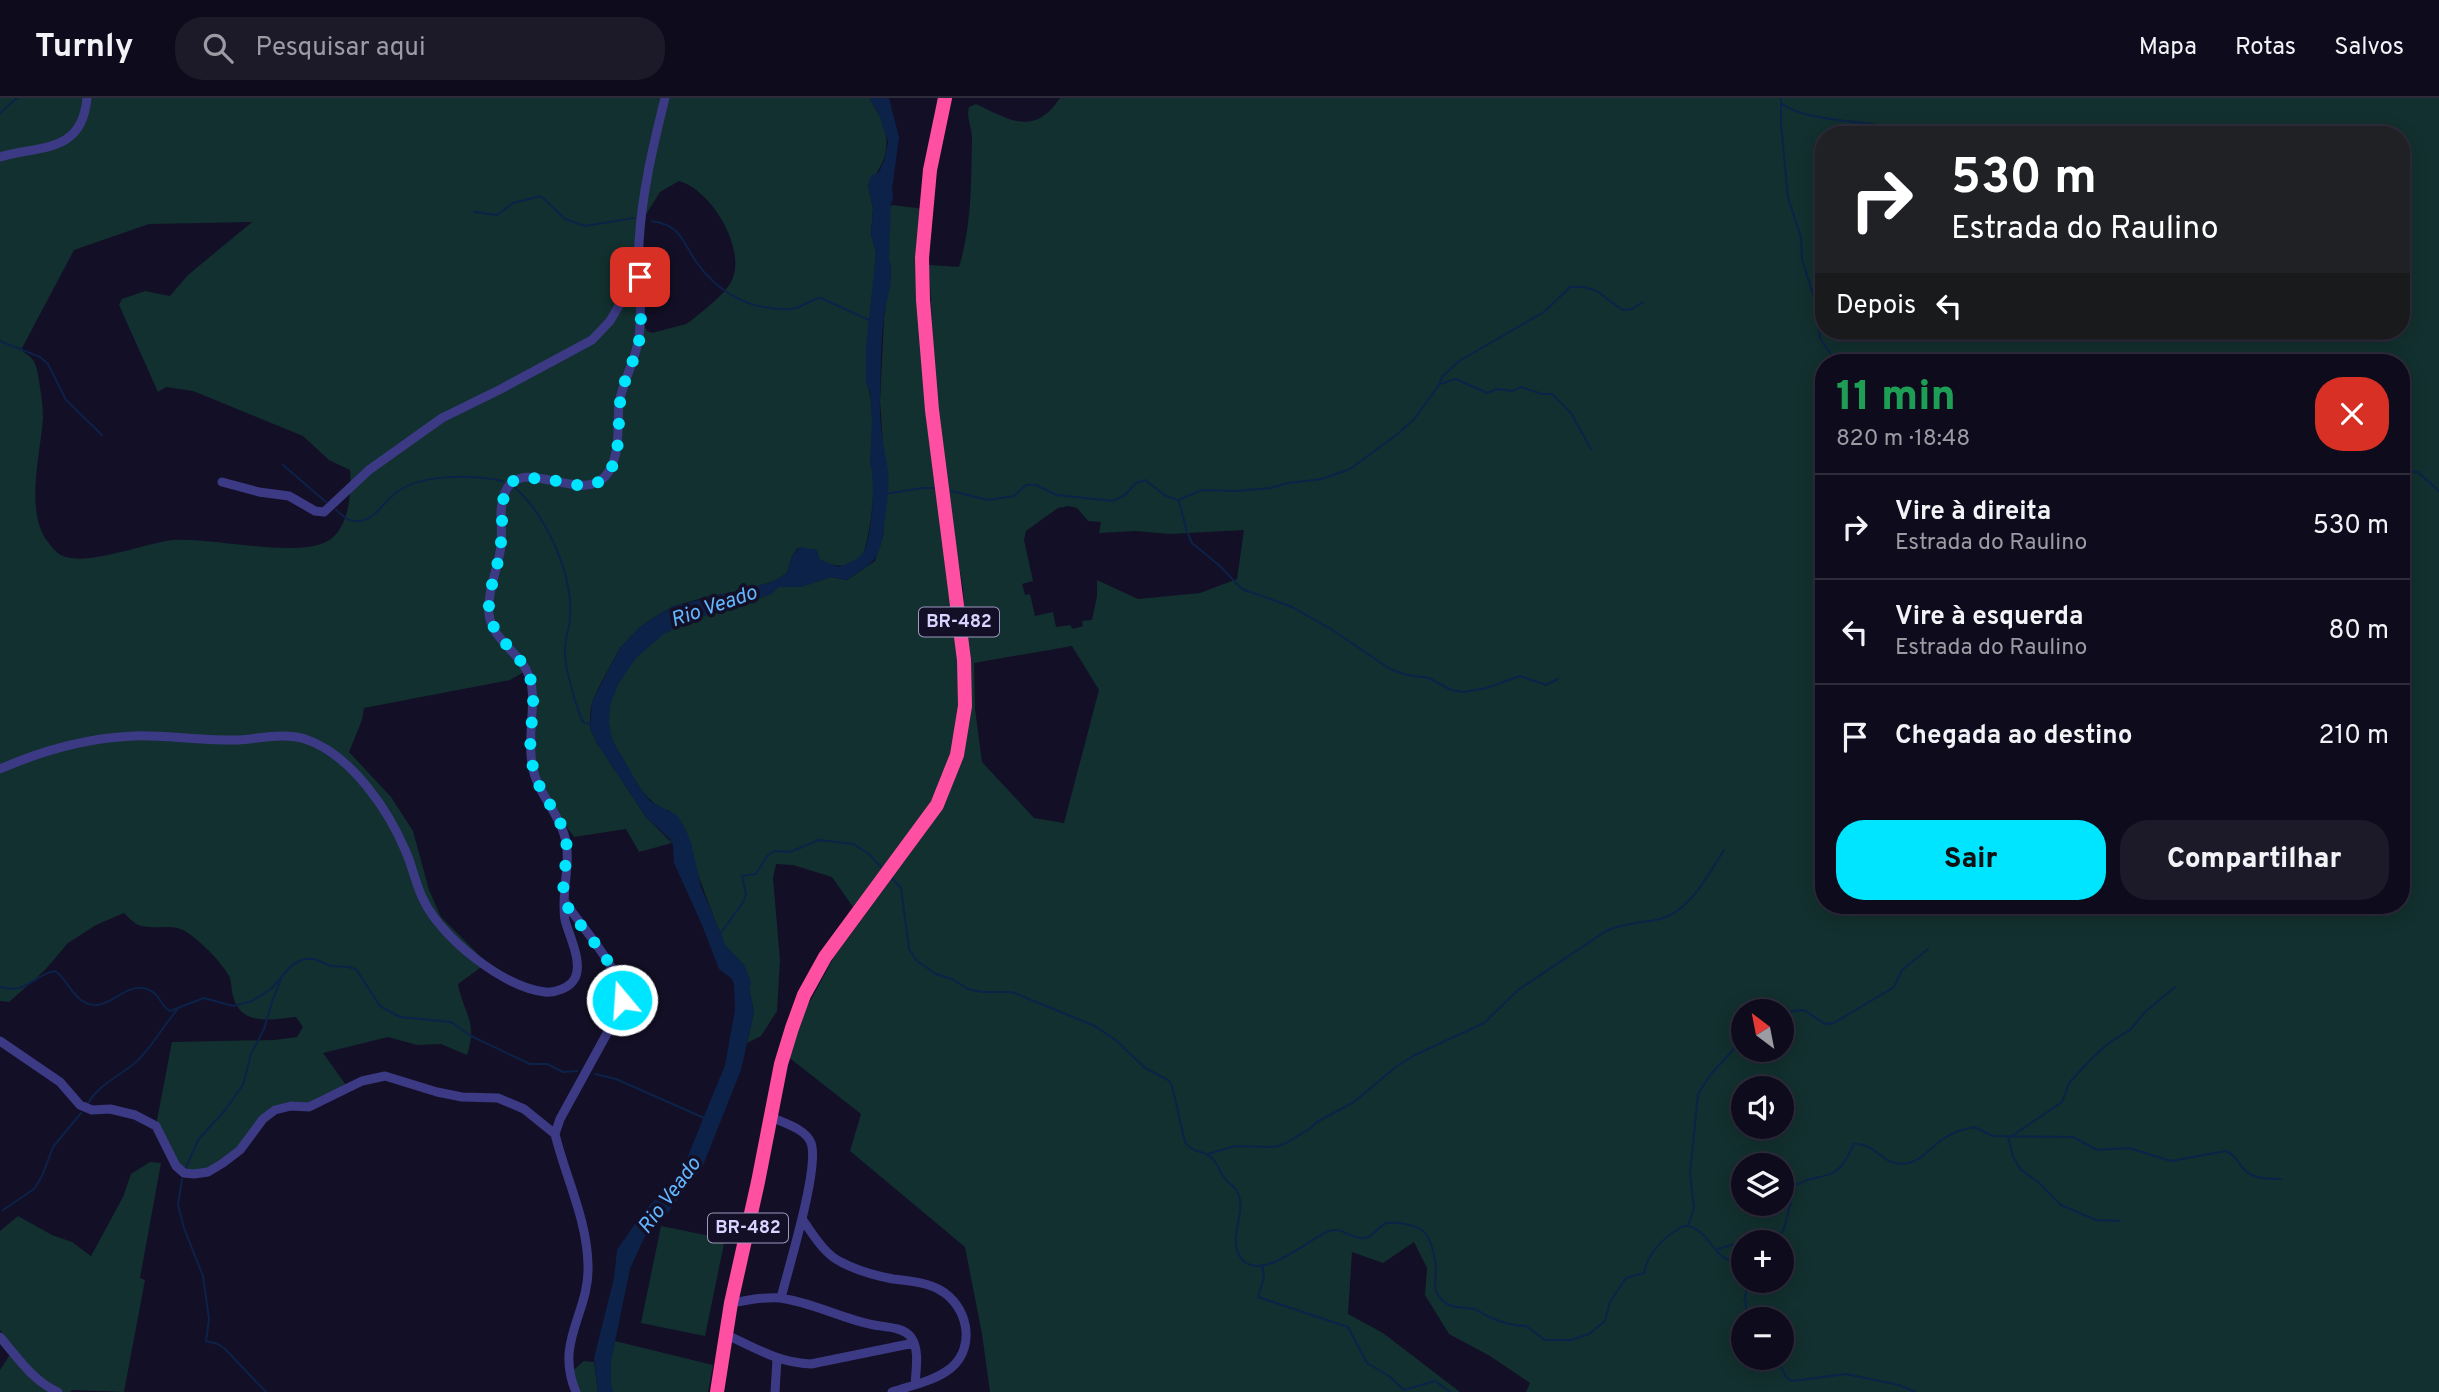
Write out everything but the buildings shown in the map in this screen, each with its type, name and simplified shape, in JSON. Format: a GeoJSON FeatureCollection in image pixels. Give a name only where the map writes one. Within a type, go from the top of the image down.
{"type":"FeatureCollection","features":[{"type":"Feature","properties":{"kind":"highway","name":"BR-482"},"geometry":{"type":"LineString","coordinates":[[717,1392],[731,1303],[781,1064],[804,995],[825,957],[937,805],[957,755],[965,706],[964,660],[933,423],[922,258],[930,170],[945,98]]}},
{"type":"Feature","properties":{"kind":"street"},"geometry":{"type":"LineString","coordinates":[[0,157],[52,147],[65,141],[79,125],[87,98]]}},
{"type":"Feature","properties":{"kind":"street"},"geometry":{"type":"LineString","coordinates":[[0,769],[46,752],[96,740],[131,736],[237,740],[289,736],[300,738],[322,747],[339,759],[371,792],[397,831],[422,899],[430,912],[465,951],[495,972],[543,992],[566,988],[575,979],[577,964],[564,915],[567,845],[564,832],[537,785],[532,769],[531,682],[523,663],[493,627],[490,618],[490,592],[501,542],[501,506],[511,482],[523,477],[591,486],[606,477],[612,466],[621,392],[636,354],[640,333],[639,258],[647,173],[665,98]]}},
{"type":"Feature","properties":{"kind":"street"},"geometry":{"type":"LineString","coordinates":[[222,482],[259,492],[289,496],[315,511],[324,512],[369,470],[442,418],[501,390],[592,340],[610,321],[628,291],[639,258]]}},
{"type":"Feature","properties":{"kind":"street"},"geometry":{"type":"LineString","coordinates":[[555,1134],[560,1119],[616,1017],[622,1000],[621,988],[615,974],[565,902]]}},
{"type":"Feature","properties":{"kind":"street"},"geometry":{"type":"LineString","coordinates":[[0,1041],[60,1083],[80,1105],[92,1110],[110,1109],[135,1115],[156,1125],[176,1166],[184,1173],[208,1172],[223,1163],[240,1150],[264,1119],[275,1110],[290,1106],[309,1107],[362,1081],[385,1076],[437,1092],[463,1097],[498,1098],[524,1109],[555,1134],[587,1237],[589,1270],[569,1346],[568,1369],[576,1392]]}},
{"type":"Feature","properties":{"kind":"street"},"geometry":{"type":"LineString","coordinates":[[771,1117],[795,1128],[811,1141],[812,1165],[802,1219],[781,1298]]}},
{"type":"Feature","properties":{"kind":"street"},"geometry":{"type":"LineString","coordinates":[[802,1219],[825,1250],[841,1262],[942,1291],[964,1317],[967,1342],[954,1366],[936,1378],[892,1392]]}},
{"type":"Feature","properties":{"kind":"street"},"geometry":{"type":"LineString","coordinates":[[731,1303],[781,1298],[852,1321],[901,1331],[909,1335],[914,1343],[915,1384]]}},
{"type":"Feature","properties":{"kind":"street"},"geometry":{"type":"LineString","coordinates":[[725,1334],[777,1359],[798,1364],[811,1364],[914,1343]]}},
{"type":"Feature","properties":{"kind":"street"},"geometry":{"type":"LineString","coordinates":[[0,1337],[31,1374],[44,1386],[58,1392]]}},
{"type":"Feature","properties":{"kind":"street"},"geometry":{"type":"LineString","coordinates":[[775,1392],[777,1359]]}},
{"type":"Feature","properties":{"kind":"green space"},"geometry":{"type":"Polygon","coordinates":[[[0,98],[869,98],[882,121],[886,153],[868,185],[873,209],[871,234],[876,253],[866,381],[872,410],[870,464],[873,495],[863,554],[852,562],[836,566],[819,559],[817,550],[798,548],[792,556],[787,573],[774,581],[674,606],[661,613],[640,627],[620,648],[592,702],[590,728],[597,743],[646,817],[672,843],[639,852],[626,829],[574,837],[539,781],[535,754],[537,697],[531,668],[510,680],[364,708],[349,752],[391,797],[413,831],[429,890],[441,917],[487,963],[458,984],[471,1026],[467,1055],[441,1044],[417,1045],[388,1037],[323,1053],[346,1085],[315,1106],[279,1109],[218,1164],[200,1171],[180,1175],[156,1125],[172,1042],[297,1037],[303,1027],[296,1017],[258,1019],[243,1013],[233,996],[229,976],[216,958],[199,942],[182,929],[142,926],[124,913],[96,925],[68,943],[45,970],[9,1002],[0,1001],[0,98]],[[679,181],[660,192],[645,216],[639,267],[632,293],[634,304],[647,331],[652,333],[692,320],[723,293],[731,282],[735,269],[735,254],[724,223],[703,196],[679,181]],[[252,222],[149,224],[74,250],[21,350],[35,365],[42,404],[35,499],[37,515],[48,542],[59,554],[82,559],[173,540],[294,548],[326,542],[340,529],[349,500],[350,470],[329,460],[303,436],[193,391],[166,387],[158,392],[119,305],[122,299],[145,291],[170,296],[188,275],[252,222]]]}},
{"type":"Feature","properties":{"kind":"green space"},"geometry":{"type":"Polygon","coordinates":[[[1060,98],[2439,98],[2439,1392],[1526,1392],[1530,1383],[1490,1356],[1449,1334],[1425,1295],[1427,1268],[1414,1242],[1383,1263],[1352,1252],[1348,1314],[1383,1333],[1460,1392],[990,1392],[965,1247],[850,1151],[861,1114],[787,1056],[794,1031],[834,957],[928,829],[949,793],[959,768],[965,621],[935,379],[929,265],[959,267],[969,219],[971,187],[972,139],[969,107],[976,104],[1011,119],[1031,121],[1041,118],[1060,98]],[[1058,508],[1026,531],[1024,540],[1033,581],[1022,584],[1025,595],[1030,594],[1035,616],[1053,612],[1056,627],[1070,625],[1073,629],[1083,626],[1082,621],[1092,620],[1097,580],[1138,599],[1200,593],[1237,579],[1244,530],[1170,534],[1135,531],[1099,533],[1101,522],[1088,521],[1077,508],[1058,508]],[[1072,646],[974,663],[975,709],[982,762],[1034,818],[1064,823],[1099,690],[1072,646]]]}},
{"type":"Feature","properties":{"kind":"green space"},"geometry":{"type":"Polygon","coordinates":[[[892,205],[925,209],[922,239],[961,684],[957,732],[937,796],[855,910],[832,877],[793,865],[776,864],[773,878],[780,960],[777,1011],[761,1036],[747,1043],[754,1012],[747,978],[726,950],[697,872],[670,811],[661,808],[647,796],[614,744],[609,724],[609,708],[630,664],[666,632],[704,615],[771,594],[778,587],[801,587],[831,577],[847,580],[875,561],[883,536],[888,471],[884,459],[880,401],[884,318],[891,269],[880,228],[882,217],[892,205]]]}},
{"type":"Feature","properties":{"kind":"green space"},"geometry":{"type":"Polygon","coordinates":[[[150,1162],[161,1163],[140,1278],[145,1280],[124,1392],[0,1392],[0,1370],[14,1348],[0,1330],[0,1231],[18,1216],[52,1235],[72,1242],[91,1256],[123,1197],[131,1174],[150,1162]]]}},
{"type":"Feature","properties":{"kind":"green space"},"geometry":{"type":"Polygon","coordinates":[[[661,1226],[725,1239],[705,1336],[641,1323],[661,1226]]]}},
{"type":"Feature","properties":{"kind":"green space"},"geometry":{"type":"Polygon","coordinates":[[[615,1341],[713,1365],[708,1392],[613,1392],[610,1373],[615,1341]]]}},
{"type":"Feature","properties":{"kind":"green space"},"geometry":{"type":"Polygon","coordinates":[[[584,1361],[594,1362],[598,1392],[578,1392],[571,1372],[584,1361]]]}},
{"type":"Feature","properties":{"kind":"water"},"geometry":{"type":"Polygon","coordinates":[[[869,98],[889,98],[899,137],[892,202],[880,230],[891,265],[891,275],[881,348],[881,427],[888,485],[880,548],[870,564],[847,580],[831,577],[801,587],[778,587],[771,594],[698,618],[664,634],[636,658],[619,683],[610,705],[612,739],[638,785],[650,801],[678,816],[685,828],[701,887],[726,950],[747,978],[754,1012],[741,1070],[702,1168],[667,1214],[644,1238],[630,1269],[611,1361],[613,1392],[598,1392],[594,1358],[614,1278],[617,1250],[641,1215],[683,1168],[725,1065],[735,1010],[734,984],[732,979],[719,969],[674,863],[673,845],[646,817],[597,743],[590,728],[592,702],[620,648],[640,627],[661,613],[674,606],[772,582],[787,573],[792,556],[800,547],[817,550],[819,559],[838,567],[862,554],[871,524],[873,495],[870,464],[872,419],[870,391],[866,382],[866,346],[876,253],[871,234],[873,209],[868,185],[871,176],[879,172],[888,142],[878,112],[869,98]]]}},
{"type":"Feature","properties":{"kind":"waterway"},"geometry":{"type":"LineString","coordinates":[[0,113],[17,98]]}},
{"type":"Feature","properties":{"kind":"waterway"},"geometry":{"type":"LineString","coordinates":[[1781,98],[1788,198],[1801,237],[1802,259],[1815,301]]}},
{"type":"Feature","properties":{"kind":"waterway"},"geometry":{"type":"LineString","coordinates":[[1782,104],[1795,111],[1828,119],[1884,126]]}},
{"type":"Feature","properties":{"kind":"waterway"},"geometry":{"type":"LineString","coordinates":[[474,212],[497,215],[513,203],[541,196],[565,219],[585,226],[634,218]]}},
{"type":"Feature","properties":{"kind":"waterway","name":"Rio Veado"},"geometry":{"type":"LineString","coordinates":[[883,259],[885,197]]}},
{"type":"Feature","properties":{"kind":"waterway"},"geometry":{"type":"LineString","coordinates":[[652,221],[675,230],[715,284],[738,298],[777,309],[791,309],[821,298],[869,320]]}},
{"type":"Feature","properties":{"kind":"waterway"},"geometry":{"type":"LineString","coordinates":[[951,491],[988,500],[1014,496],[1026,485],[1036,485],[1057,495],[1113,501],[1125,495],[1136,483],[1145,480],[1166,496],[1178,500],[1202,490],[1271,488],[1322,479],[1350,469],[1399,433],[1415,418],[1442,377],[1459,361],[1544,312],[1570,287],[1597,291],[1622,310],[1632,309],[1643,302]]}},
{"type":"Feature","properties":{"kind":"waterway"},"geometry":{"type":"LineString","coordinates":[[1821,340],[1831,354]]}},
{"type":"Feature","properties":{"kind":"waterway"},"geometry":{"type":"LineString","coordinates":[[0,341],[40,357],[48,364],[66,400],[102,435]]}},
{"type":"Feature","properties":{"kind":"waterway"},"geometry":{"type":"LineString","coordinates":[[1440,384],[1456,379],[1487,393],[1497,389],[1512,391],[1521,387],[1542,394],[1552,394],[1571,413],[1591,449]]}},
{"type":"Feature","properties":{"kind":"waterway"},"geometry":{"type":"LineString","coordinates":[[283,465],[326,502]]}},
{"type":"Feature","properties":{"kind":"waterway"},"geometry":{"type":"LineString","coordinates":[[2410,471],[2418,472],[2439,491]]}},
{"type":"Feature","properties":{"kind":"waterway"},"geometry":{"type":"LineString","coordinates":[[336,510],[350,520],[360,521],[376,513],[397,492],[420,481],[449,477],[503,481]]}},
{"type":"Feature","properties":{"kind":"waterway"},"geometry":{"type":"LineString","coordinates":[[513,486],[536,512],[562,564],[570,600],[570,621],[565,645],[566,665],[581,718],[583,722],[592,725]]}},
{"type":"Feature","properties":{"kind":"waterway"},"geometry":{"type":"LineString","coordinates":[[884,494],[935,488]]}},
{"type":"Feature","properties":{"kind":"waterway"},"geometry":{"type":"LineString","coordinates":[[1179,501],[1192,543],[1242,589],[1292,607],[1331,629],[1390,669],[1429,678],[1451,690],[1464,692],[1487,688],[1520,676],[1546,685],[1558,679]]}},
{"type":"Feature","properties":{"kind":"waterway"},"geometry":{"type":"LineString","coordinates":[[720,934],[744,901],[746,894],[742,876],[756,874],[767,856],[774,851],[790,852],[819,840],[853,844],[868,853],[881,867]]}},
{"type":"Feature","properties":{"kind":"waterway"},"geometry":{"type":"LineString","coordinates":[[1208,1154],[1235,1146],[1276,1147],[1288,1142],[1354,1102],[1397,1066],[1415,1055],[1484,1023],[1518,990],[1606,931],[1671,915],[1698,890],[1724,850]]}},
{"type":"Feature","properties":{"kind":"waterway"},"geometry":{"type":"LineString","coordinates":[[891,877],[901,888],[909,949],[917,961],[936,974],[952,979],[968,989],[1012,992],[1095,1026],[1117,1041],[1145,1068],[1168,1080],[1172,1086],[1185,1142],[1191,1148],[1212,1158],[1224,1178],[1237,1191],[1240,1207],[1236,1247],[1247,1264],[1258,1266],[1284,1258],[1329,1231],[1338,1230],[1365,1238],[1386,1223],[1408,1224],[1419,1228],[1428,1238],[1435,1263],[1436,1290],[1444,1302],[1475,1309],[1502,1322],[1526,1326],[1545,1340],[1571,1340],[1589,1334],[1605,1321],[1610,1302],[1626,1278],[1644,1273],[1649,1258],[1658,1246],[1683,1226],[1696,1229],[1717,1252],[1731,1261]]}},
{"type":"Feature","properties":{"kind":"waterway"},"geometry":{"type":"LineString","coordinates":[[1794,1011],[1804,1010],[1825,1024],[1834,1023],[1894,987],[1902,970],[1928,949]]}},
{"type":"Feature","properties":{"kind":"waterway","name":"Rio Veado"},"geometry":{"type":"LineString","coordinates":[[722,950],[739,968],[745,983]]}},
{"type":"Feature","properties":{"kind":"waterway"},"geometry":{"type":"LineString","coordinates":[[0,987],[23,987],[55,971],[77,997],[90,1004],[98,1005],[138,988],[151,991],[170,1011],[204,998],[233,1006],[252,1001],[271,989],[292,965],[304,959],[314,959],[331,966],[356,969],[380,1006],[400,1017],[451,1022],[471,1036],[530,1064],[547,1064],[563,1072],[577,1071]]}},
{"type":"Feature","properties":{"kind":"waterway"},"geometry":{"type":"LineString","coordinates":[[185,1170],[198,1140],[243,1085],[251,1054],[264,1029],[281,979]]}},
{"type":"Feature","properties":{"kind":"waterway"},"geometry":{"type":"LineString","coordinates":[[2012,1136],[2062,1102],[2069,1083],[2092,1058],[2110,1042],[2130,1030],[2145,1012],[2175,987]]}},
{"type":"Feature","properties":{"kind":"waterway"},"geometry":{"type":"LineString","coordinates":[[88,1103],[104,1086],[141,1057],[177,1010]]}},
{"type":"Feature","properties":{"kind":"waterway"},"geometry":{"type":"LineString","coordinates":[[1688,1225],[1694,1208],[1690,1174],[1698,1094],[1711,1074],[1731,1052]]}},
{"type":"Feature","properties":{"kind":"waterway"},"geometry":{"type":"LineString","coordinates":[[595,1074],[616,1079],[704,1118]]}},
{"type":"Feature","properties":{"kind":"waterway"},"geometry":{"type":"LineString","coordinates":[[3,1210],[34,1189],[53,1147],[81,1113]]}},
{"type":"Feature","properties":{"kind":"waterway"},"geometry":{"type":"LineString","coordinates":[[1718,1249],[1751,1239],[1779,1238],[1784,1229],[1795,1186],[1838,1169],[1854,1144],[1868,1146],[1889,1161],[1902,1164],[1920,1158],[1950,1135],[1974,1127],[1993,1136],[2073,1137],[2097,1150],[2129,1148],[2171,1161],[2226,1151],[2252,1175],[2281,1179]]}},
{"type":"Feature","properties":{"kind":"waterway"},"geometry":{"type":"LineString","coordinates":[[2008,1137],[2013,1157],[2021,1170],[2038,1182],[2061,1205],[2096,1220],[2120,1221]]}},
{"type":"Feature","properties":{"kind":"waterway"},"geometry":{"type":"LineString","coordinates":[[182,1179],[178,1205],[203,1276],[209,1319],[206,1341],[225,1349],[266,1392]]}},
{"type":"Feature","properties":{"kind":"waterway"},"geometry":{"type":"LineString","coordinates":[[1262,1265],[1264,1278],[1258,1297],[1348,1327],[1367,1363],[1389,1376],[1404,1390],[1435,1381],[1450,1392]]}},
{"type":"Feature","properties":{"kind":"waterway"},"geometry":{"type":"LineString","coordinates":[[1746,1293],[1746,1307]]}},
{"type":"Feature","properties":{"kind":"waterway"},"geometry":{"type":"LineString","coordinates":[[1782,1370],[1792,1381],[1846,1374],[1899,1385],[1916,1392]]}},
{"type":"Feature","properties":{"kind":"route"},"geometry":{"type":"LineString","coordinates":[[622,1000],[621,988],[615,974],[565,902],[567,845],[564,832],[537,785],[532,769],[531,682],[523,663],[493,627],[489,606],[501,542],[501,506],[511,482],[523,477],[591,486],[606,477],[612,466],[621,392],[636,354],[640,333],[640,277]]}}]}
